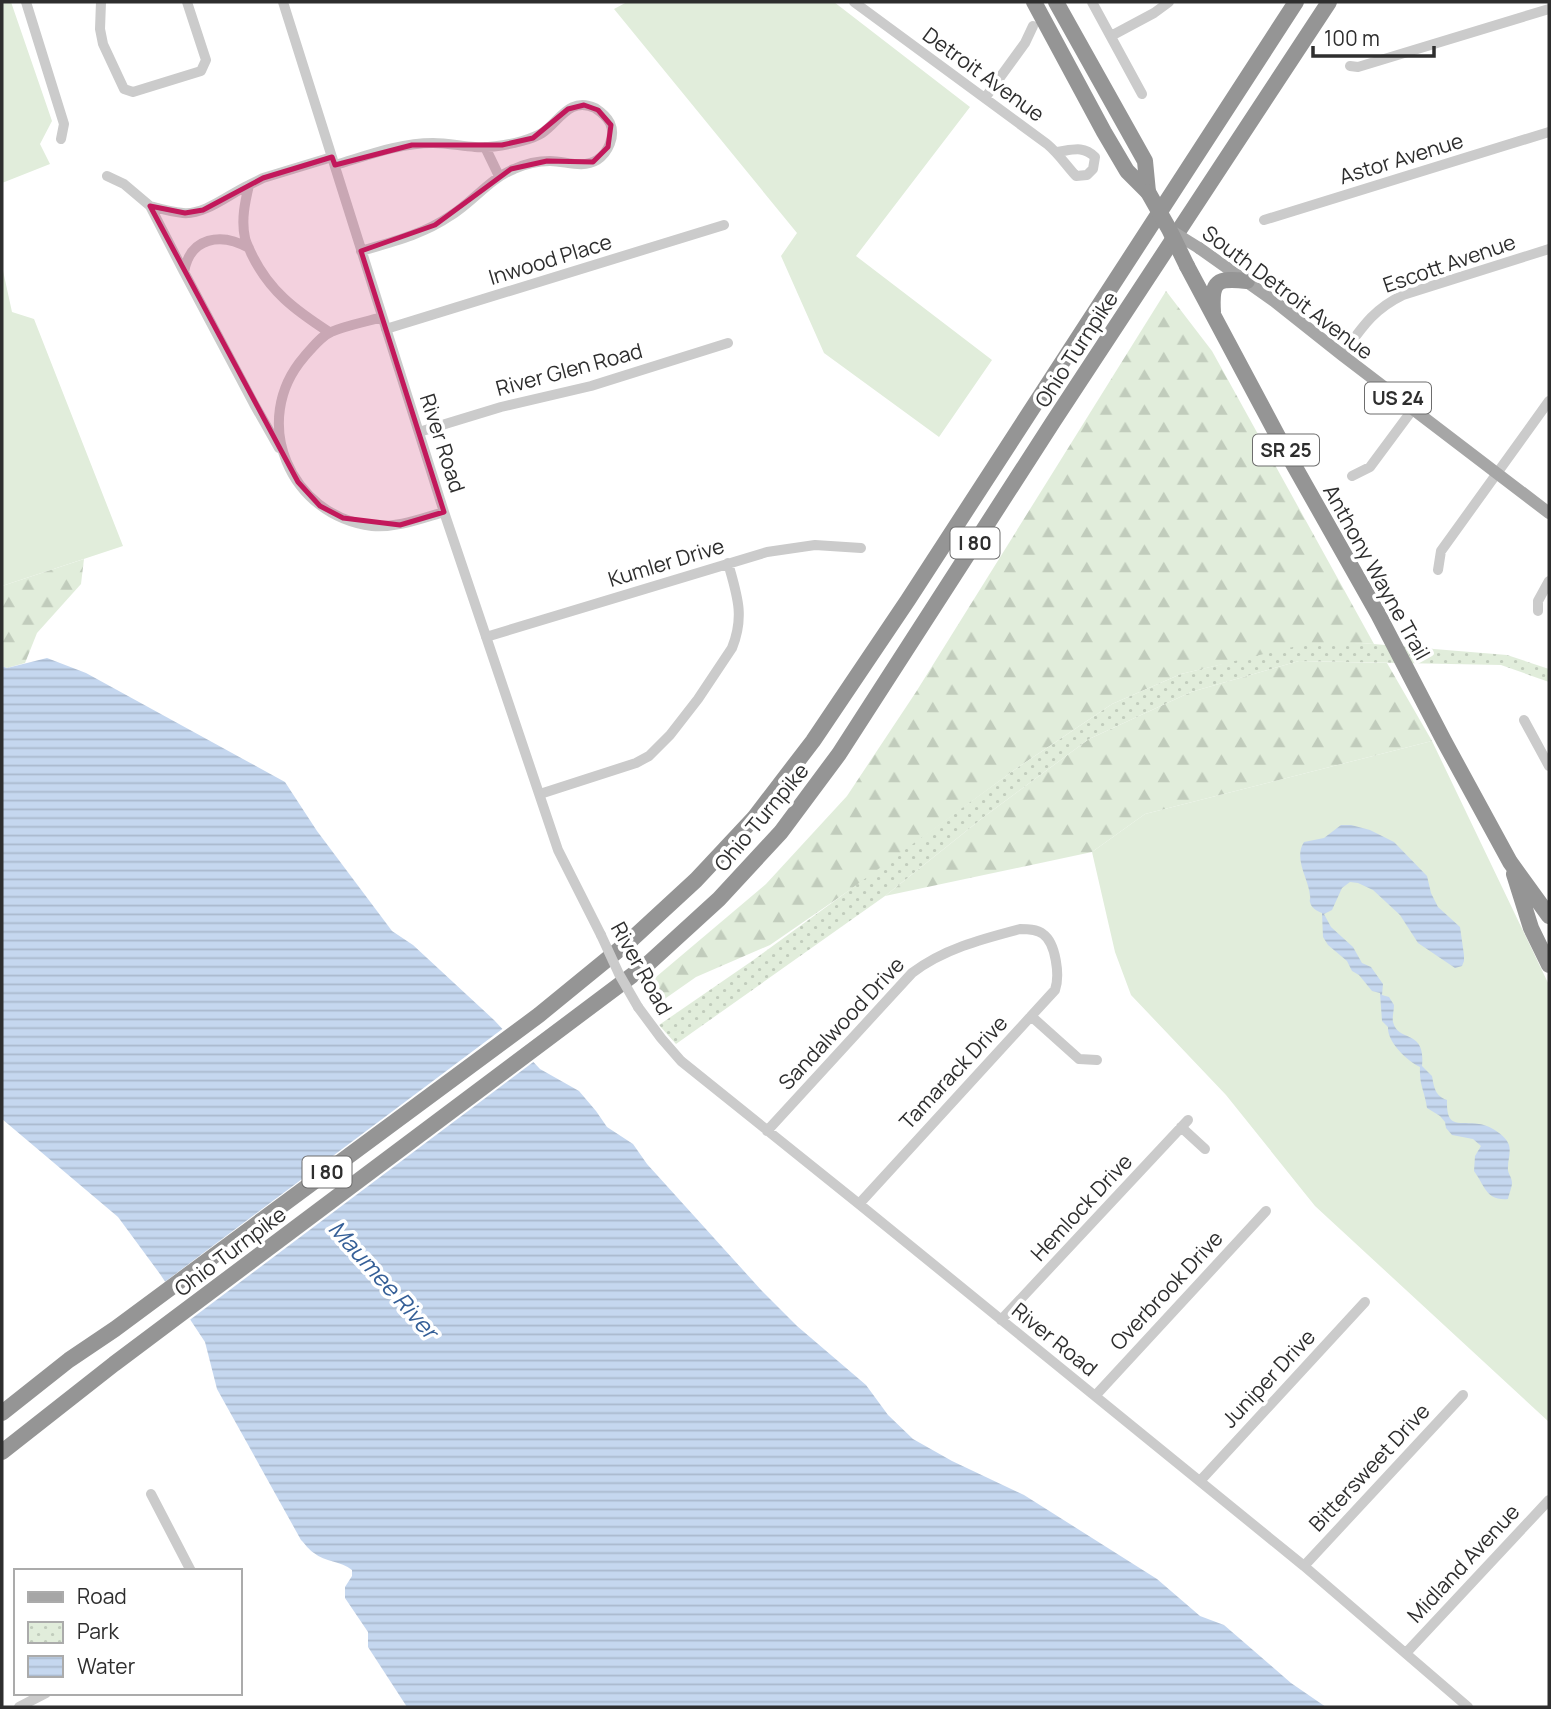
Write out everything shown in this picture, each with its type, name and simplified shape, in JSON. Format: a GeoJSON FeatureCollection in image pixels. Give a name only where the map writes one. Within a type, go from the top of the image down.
{"type":"FeatureCollection","features":[{"type":"Feature","properties":{"kind":"highway"},"geometry":{"type":"LineString","coordinates":[[1025,2],[1033,19],[1033,26]]}},
{"type":"Feature","properties":{"kind":"highway","name":"Anthony Wayne Trail"},"geometry":{"type":"LineString","coordinates":[[1034,2],[1127,171],[1149,192],[1271,424],[1378,614],[1510,862],[1549,916]]}},
{"type":"Feature","properties":{"kind":"highway","name":"Anthony Wayne Trail"},"geometry":{"type":"LineString","coordinates":[[1056,2],[1145,161],[1149,192]]}},
{"type":"Feature","properties":{"kind":"highway","name":"Ohio Turnpike"},"geometry":{"type":"LineString","coordinates":[[2,1413],[69,1360],[115,1329],[539,1015],[632,939],[696,880],[754,818],[813,741],[908,600],[1296,2]]}},
{"type":"Feature","properties":{"kind":"highway","name":"Ohio Turnpike"},"geometry":{"type":"LineString","coordinates":[[2,1452],[650,962],[719,899],[781,832],[839,754],[1329,2]]}},
{"type":"Feature","properties":{"kind":"highway"},"geometry":{"type":"LineString","coordinates":[[1214,318],[1212,294],[1217,283],[1227,279],[1247,281]]}},
{"type":"Feature","properties":{"kind":"highway","name":"Anthony Wayne Trail"},"geometry":{"type":"LineString","coordinates":[[1510,862],[1531,928],[1549,965]]}},
{"type":"Feature","properties":{"kind":"main road","name":"South Detroit Avenue"},"geometry":{"type":"LineString","coordinates":[[1169,229],[1247,281],[1549,513]]}},
{"type":"Feature","properties":{"kind":"street"},"geometry":{"type":"LineString","coordinates":[[26,2],[64,124],[61,139]]}},
{"type":"Feature","properties":{"kind":"street"},"geometry":{"type":"LineString","coordinates":[[101,2],[100,29],[103,44],[124,89],[133,92],[201,71],[206,60],[187,2]]}},
{"type":"Feature","properties":{"kind":"street","name":"River Road"},"geometry":{"type":"LineString","coordinates":[[283,2],[444,512],[558,850],[638,1007],[681,1062],[859,1203],[1304,1566],[1468,1707]]}},
{"type":"Feature","properties":{"kind":"street","name":"Detroit Avenue"},"geometry":{"type":"LineString","coordinates":[[854,2],[1057,152]]}},
{"type":"Feature","properties":{"kind":"street"},"geometry":{"type":"LineString","coordinates":[[1092,2],[1142,94]]}},
{"type":"Feature","properties":{"kind":"street"},"geometry":{"type":"LineString","coordinates":[[1111,36],[1169,2]]}},
{"type":"Feature","properties":{"kind":"street"},"geometry":{"type":"LineString","coordinates":[[1350,66],[1357,67],[1402,55],[1549,9]]}},
{"type":"Feature","properties":{"kind":"street"},"geometry":{"type":"LineString","coordinates":[[985,99],[1025,43],[1033,26]]}},
{"type":"Feature","properties":{"kind":"street"},"geometry":{"type":"LineString","coordinates":[[1025,43],[1038,35],[1052,36]]}},
{"type":"Feature","properties":{"kind":"street"},"geometry":{"type":"LineString","coordinates":[[150,206],[185,213],[194,212],[262,178],[412,145],[432,143],[485,147],[533,138],[550,127],[561,114],[576,106],[584,105],[598,110],[611,125],[608,147],[604,154],[593,162],[576,165],[536,162],[511,169],[462,208],[435,225],[393,242],[361,250]]}},
{"type":"Feature","properties":{"kind":"street","name":"Astor Avenue"},"geometry":{"type":"LineString","coordinates":[[1264,220],[1549,132]]}},
{"type":"Feature","properties":{"kind":"street"},"geometry":{"type":"LineString","coordinates":[[485,147],[499,176]]}},
{"type":"Feature","properties":{"kind":"street"},"geometry":{"type":"LineString","coordinates":[[107,176],[124,184],[150,206],[282,454],[298,482],[320,506],[343,519],[388,526],[444,512]]}},
{"type":"Feature","properties":{"kind":"street"},"geometry":{"type":"LineString","coordinates":[[249,185],[243,214],[245,239],[264,276],[298,312],[329,332]]}},
{"type":"Feature","properties":{"kind":"street","name":"Inwood Place"},"geometry":{"type":"LineString","coordinates":[[386,329],[724,225]]}},
{"type":"Feature","properties":{"kind":"street"},"geometry":{"type":"LineString","coordinates":[[184,272],[192,251],[206,241],[233,240],[249,248]]}},
{"type":"Feature","properties":{"kind":"street","name":"Escott Avenue"},"geometry":{"type":"LineString","coordinates":[[1342,355],[1369,319],[1388,302],[1549,249]]}},
{"type":"Feature","properties":{"kind":"street"},"geometry":{"type":"LineString","coordinates":[[282,454],[279,421],[287,385],[301,361],[329,332],[382,317]]}},
{"type":"Feature","properties":{"kind":"street","name":"River Glen Road"},"geometry":{"type":"LineString","coordinates":[[419,432],[501,407],[591,386],[728,343]]}},
{"type":"Feature","properties":{"kind":"street"},"geometry":{"type":"LineString","coordinates":[[1438,570],[1441,551],[1549,401]]}},
{"type":"Feature","properties":{"kind":"street"},"geometry":{"type":"LineString","coordinates":[[1352,476],[1370,467],[1413,409]]}},
{"type":"Feature","properties":{"kind":"street","name":"Kumler Drive"},"geometry":{"type":"LineString","coordinates":[[486,637],[767,552],[815,545],[861,548]]}},
{"type":"Feature","properties":{"kind":"street"},"geometry":{"type":"LineString","coordinates":[[540,794],[636,764],[658,748],[670,735],[705,689],[736,640],[740,605],[728,564]]}},
{"type":"Feature","properties":{"kind":"street"},"geometry":{"type":"LineString","coordinates":[[1538,611],[1538,601],[1549,581]]}},
{"type":"Feature","properties":{"kind":"street"},"geometry":{"type":"LineString","coordinates":[[1524,720],[1549,766]]}},
{"type":"Feature","properties":{"kind":"street","name":"Sandalwood Drive"},"geometry":{"type":"LineString","coordinates":[[767,1130],[912,973],[928,961],[950,951],[1020,929],[1031,929],[1043,934],[1051,944],[1055,959]]}},
{"type":"Feature","properties":{"kind":"street","name":"Tamarack Drive"},"geometry":{"type":"LineString","coordinates":[[859,1203],[1055,990],[1058,971],[1055,959]]}},
{"type":"Feature","properties":{"kind":"street"},"geometry":{"type":"LineString","coordinates":[[1031,1016],[1079,1059],[1097,1060]]}},
{"type":"Feature","properties":{"kind":"street","name":"Hemlock Drive"},"geometry":{"type":"LineString","coordinates":[[1001,1320],[1184,1124],[1205,1149]]}},
{"type":"Feature","properties":{"kind":"street","name":"Overbrook Drive"},"geometry":{"type":"LineString","coordinates":[[1095,1396],[1266,1211]]}},
{"type":"Feature","properties":{"kind":"street","name":"Juniper Drive"},"geometry":{"type":"LineString","coordinates":[[1200,1481],[1365,1302]]}},
{"type":"Feature","properties":{"kind":"street","name":"Bittersweet Drive"},"geometry":{"type":"LineString","coordinates":[[1304,1566],[1463,1395]]}},
{"type":"Feature","properties":{"kind":"street"},"geometry":{"type":"LineString","coordinates":[[151,1494],[190,1569]]}},
{"type":"Feature","properties":{"kind":"street","name":"Midland Avenue"},"geometry":{"type":"LineString","coordinates":[[1406,1653],[1549,1500]]}},
{"type":"Feature","properties":{"kind":"street"},"geometry":{"type":"LineString","coordinates":[[19,1707],[43,1695]]}},
{"type":"Feature","properties":{"kind":"highlighted area"},"geometry":{"type":"Polygon","coordinates":[[[584,105],[598,110],[611,125],[608,147],[593,162],[547,161],[511,169],[435,225],[361,251],[444,512],[400,525],[343,518],[320,506],[298,482],[150,206],[185,213],[203,210],[263,178],[332,157],[335,165],[412,145],[502,145],[533,138],[568,109],[584,105]]]}},
{"type":"Feature","properties":{"kind":"green space"},"geometry":{"type":"Polygon","coordinates":[[[2,2],[11,2],[52,121],[40,144],[50,164],[2,183],[2,2]]]}},
{"type":"Feature","properties":{"kind":"green space"},"geometry":{"type":"Polygon","coordinates":[[[627,2],[834,2],[970,107],[856,256],[992,360],[939,437],[824,353],[781,256],[797,233],[614,9],[627,2]]]}},
{"type":"Feature","properties":{"kind":"green space"},"geometry":{"type":"Polygon","coordinates":[[[2,266],[12,312],[34,319],[123,546],[2,586],[2,266]]]}},
{"type":"Feature","properties":{"kind":"green space"},"geometry":{"type":"Polygon","coordinates":[[[1166,291],[1212,351],[1374,644],[1361,643],[1219,665],[1181,674],[1112,704],[1017,768],[873,874],[770,945],[696,977],[656,1005],[643,988],[766,884],[847,796],[916,692],[1166,291]]]}},
{"type":"Feature","properties":{"kind":"green space"},"geometry":{"type":"Polygon","coordinates":[[[84,559],[81,584],[37,633],[25,663],[7,668],[2,666],[2,586],[84,559]]]}},
{"type":"Feature","properties":{"kind":"green space"},"geometry":{"type":"Polygon","coordinates":[[[1361,643],[1507,655],[1549,669],[1549,682],[1501,665],[1299,661],[1191,692],[1089,739],[985,816],[885,896],[676,1044],[659,1025],[752,961],[1017,768],[1112,704],[1181,674],[1297,646],[1361,643]]]}},
{"type":"Feature","properties":{"kind":"green space"},"geometry":{"type":"Polygon","coordinates":[[[1299,661],[1387,663],[1432,741],[1145,814],[1092,852],[885,896],[985,816],[1089,739],[1191,692],[1299,661]]]}},
{"type":"Feature","properties":{"kind":"green space"},"geometry":{"type":"Polygon","coordinates":[[[1432,741],[1549,985],[1549,1422],[1315,1206],[1226,1095],[1131,995],[1115,952],[1092,852],[1145,814],[1432,741]]]}},
{"type":"Feature","properties":{"kind":"water","name":"Maumee River"},"geometry":{"type":"Polygon","coordinates":[[[47,658],[86,673],[285,782],[317,831],[392,931],[413,945],[494,1020],[540,1069],[579,1091],[607,1127],[633,1144],[647,1164],[762,1291],[797,1326],[866,1385],[888,1415],[913,1439],[1024,1495],[1157,1579],[1200,1616],[1224,1625],[1291,1683],[1326,1707],[407,1707],[368,1647],[368,1632],[345,1598],[345,1587],[352,1576],[352,1570],[318,1556],[301,1540],[217,1389],[205,1342],[160,1274],[118,1217],[2,1119],[2,666],[7,668],[47,658]]]}},
{"type":"Feature","properties":{"kind":"water"},"geometry":{"type":"Polygon","coordinates":[[[1341,825],[1370,830],[1394,842],[1427,876],[1438,907],[1460,927],[1464,961],[1462,966],[1455,968],[1418,943],[1400,915],[1373,890],[1358,883],[1350,882],[1342,888],[1332,910],[1324,914],[1331,927],[1353,947],[1362,963],[1371,967],[1383,984],[1382,995],[1389,997],[1394,1005],[1393,1020],[1396,1028],[1420,1046],[1422,1066],[1432,1076],[1438,1094],[1447,1100],[1451,1120],[1487,1126],[1507,1141],[1510,1151],[1508,1169],[1512,1183],[1508,1199],[1490,1195],[1474,1171],[1475,1156],[1481,1146],[1473,1139],[1452,1135],[1440,1116],[1427,1108],[1420,1067],[1394,1045],[1388,1027],[1382,1021],[1380,993],[1372,991],[1323,937],[1322,913],[1311,904],[1300,855],[1304,842],[1324,838],[1341,825]]]}},
{"type":"Feature","properties":{"kind":"pier"},"geometry":{"type":"Polygon","coordinates":[[[505,1027],[536,1060],[187,1322],[162,1284],[505,1027]]]}}]}
